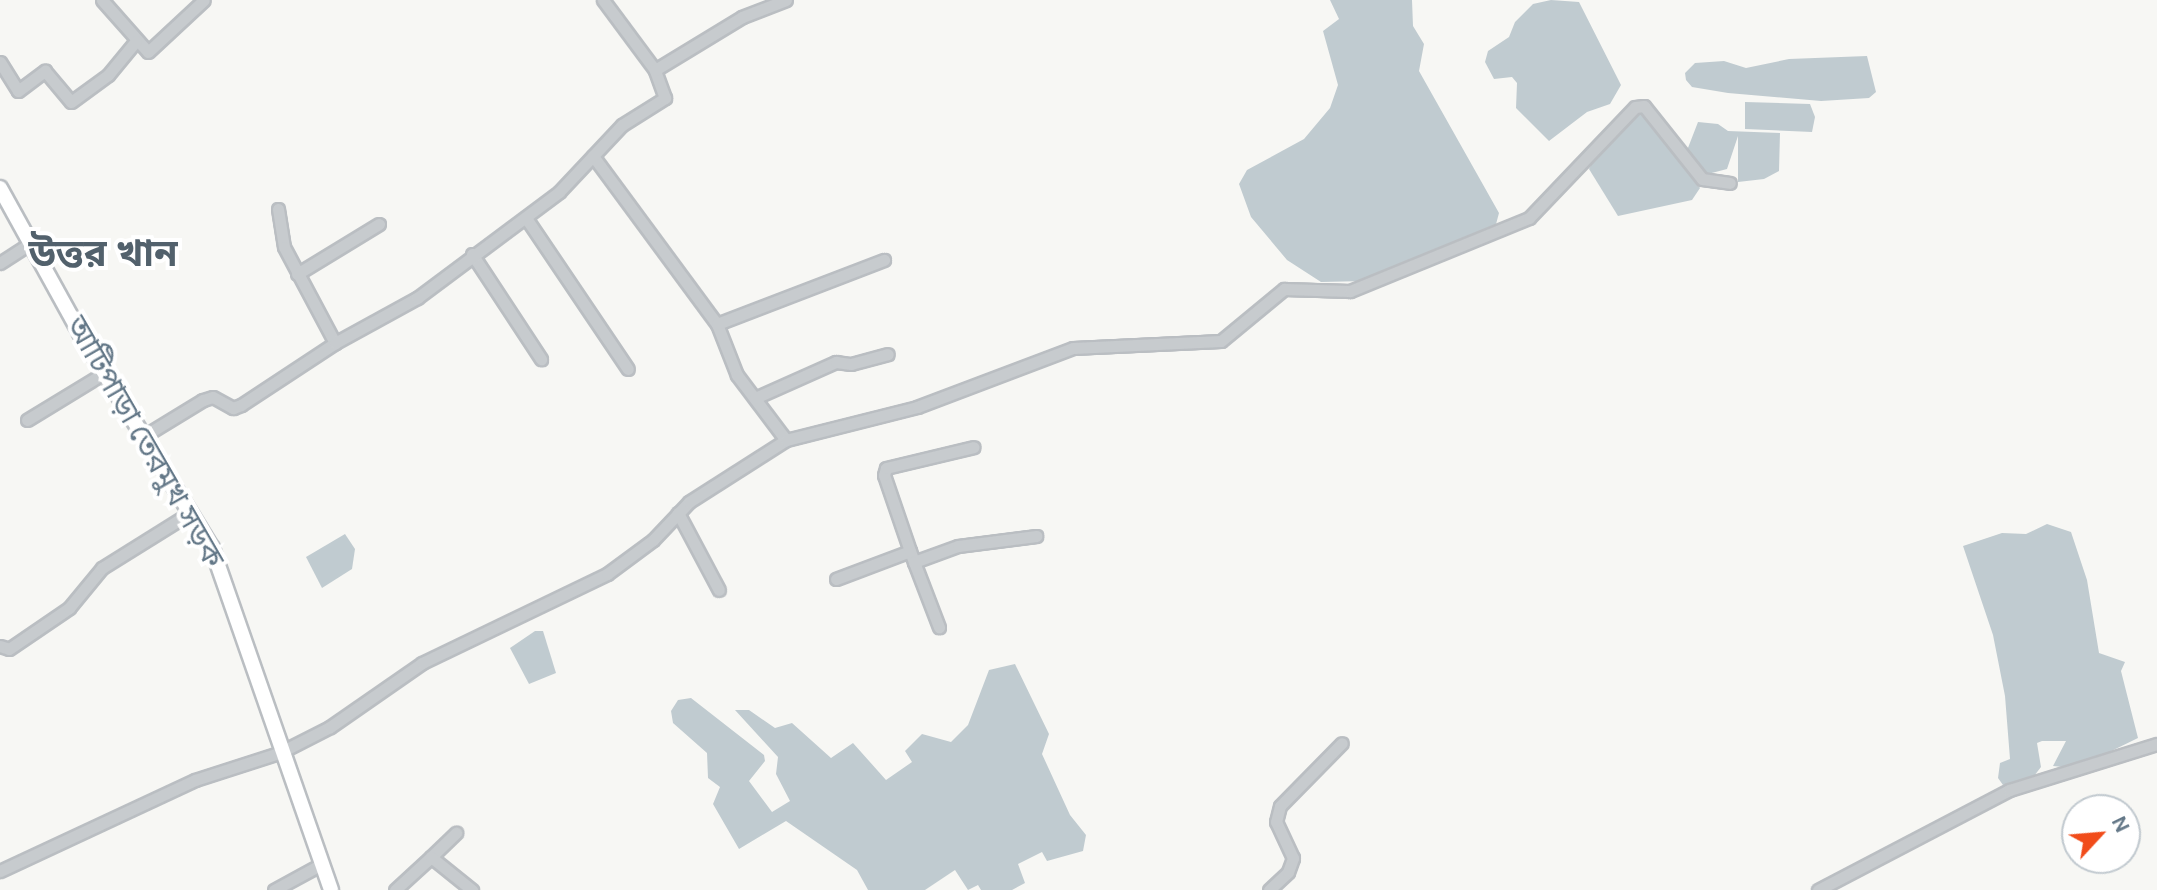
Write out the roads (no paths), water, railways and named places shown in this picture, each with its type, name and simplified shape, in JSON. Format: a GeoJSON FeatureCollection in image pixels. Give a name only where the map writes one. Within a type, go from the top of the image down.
{"type":"FeatureCollection","features":[{"type":"Feature","properties":{"kind":"main road","name":"আটিপাড়া তেরমুখ সড়ক"},"geometry":{"type":"LineString","coordinates":[[0,188],[104,373],[190,513],[223,574],[279,753],[331,890]]}},
{"type":"Feature","properties":{"kind":"street"},"geometry":{"type":"LineString","coordinates":[[102,0],[143,52],[154,50],[204,0]]}},
{"type":"Feature","properties":{"kind":"street"},"geometry":{"type":"LineString","coordinates":[[144,436],[203,400],[213,397],[233,408],[241,405],[335,343],[417,298],[559,192],[622,125],[665,98],[655,70],[603,0]]}},
{"type":"Feature","properties":{"kind":"street"},"geometry":{"type":"LineString","coordinates":[[655,70],[742,17],[786,0]]}},
{"type":"Feature","properties":{"kind":"street"},"geometry":{"type":"LineString","coordinates":[[0,62],[18,91],[45,71],[71,102],[108,75],[136,41]]}},
{"type":"Feature","properties":{"kind":"street"},"geometry":{"type":"LineString","coordinates":[[0,871],[195,780],[279,753],[330,727],[422,663],[607,574],[653,540],[678,513],[786,440],[917,407],[1073,348],[1221,341],[1284,289],[1337,293],[1363,286],[1529,218],[1635,107],[1644,106],[1702,179],[1730,183]]}},
{"type":"Feature","properties":{"kind":"street"},"geometry":{"type":"LineString","coordinates":[[593,156],[717,324],[737,375],[786,440]]}},
{"type":"Feature","properties":{"kind":"street"},"geometry":{"type":"LineString","coordinates":[[278,209],[284,247],[335,343]]}},
{"type":"Feature","properties":{"kind":"street"},"geometry":{"type":"LineString","coordinates":[[526,218],[628,369]]}},
{"type":"Feature","properties":{"kind":"street"},"geometry":{"type":"LineString","coordinates":[[297,274],[379,224]]}},
{"type":"Feature","properties":{"kind":"street"},"geometry":{"type":"LineString","coordinates":[[0,263],[31,243]]}},
{"type":"Feature","properties":{"kind":"street"},"geometry":{"type":"LineString","coordinates":[[472,254],[541,359]]}},
{"type":"Feature","properties":{"kind":"street"},"geometry":{"type":"LineString","coordinates":[[717,324],[884,260]]}},
{"type":"Feature","properties":{"kind":"street"},"geometry":{"type":"LineString","coordinates":[[755,398],[836,362],[851,364],[888,354]]}},
{"type":"Feature","properties":{"kind":"street"},"geometry":{"type":"LineString","coordinates":[[27,420],[104,373]]}},
{"type":"Feature","properties":{"kind":"street"},"geometry":{"type":"LineString","coordinates":[[939,627],[884,475],[886,468],[974,447]]}},
{"type":"Feature","properties":{"kind":"street"},"geometry":{"type":"LineString","coordinates":[[0,646],[9,649],[69,608],[102,568],[190,513]]}},
{"type":"Feature","properties":{"kind":"street"},"geometry":{"type":"LineString","coordinates":[[678,513],[719,590]]}},
{"type":"Feature","properties":{"kind":"street"},"geometry":{"type":"LineString","coordinates":[[836,579],[958,546],[1036,536]]}},
{"type":"Feature","properties":{"kind":"street"},"geometry":{"type":"LineString","coordinates":[[1269,890],[1288,872],[1293,858],[1276,822],[1280,806],[1342,743]]}},
{"type":"Feature","properties":{"kind":"street"},"geometry":{"type":"LineString","coordinates":[[1818,890],[2009,790],[2157,744]]}},
{"type":"Feature","properties":{"kind":"street"},"geometry":{"type":"LineString","coordinates":[[395,890],[456,833]]}},
{"type":"Feature","properties":{"kind":"street"},"geometry":{"type":"LineString","coordinates":[[431,857],[472,890]]}},
{"type":"Feature","properties":{"kind":"street"},"geometry":{"type":"LineString","coordinates":[[274,890],[320,865]]}},
{"type":"Feature","properties":{"kind":"district","name":"উত্তর খান"},"geometry":{"type":"Point","coordinates":[103,254]}}]}
